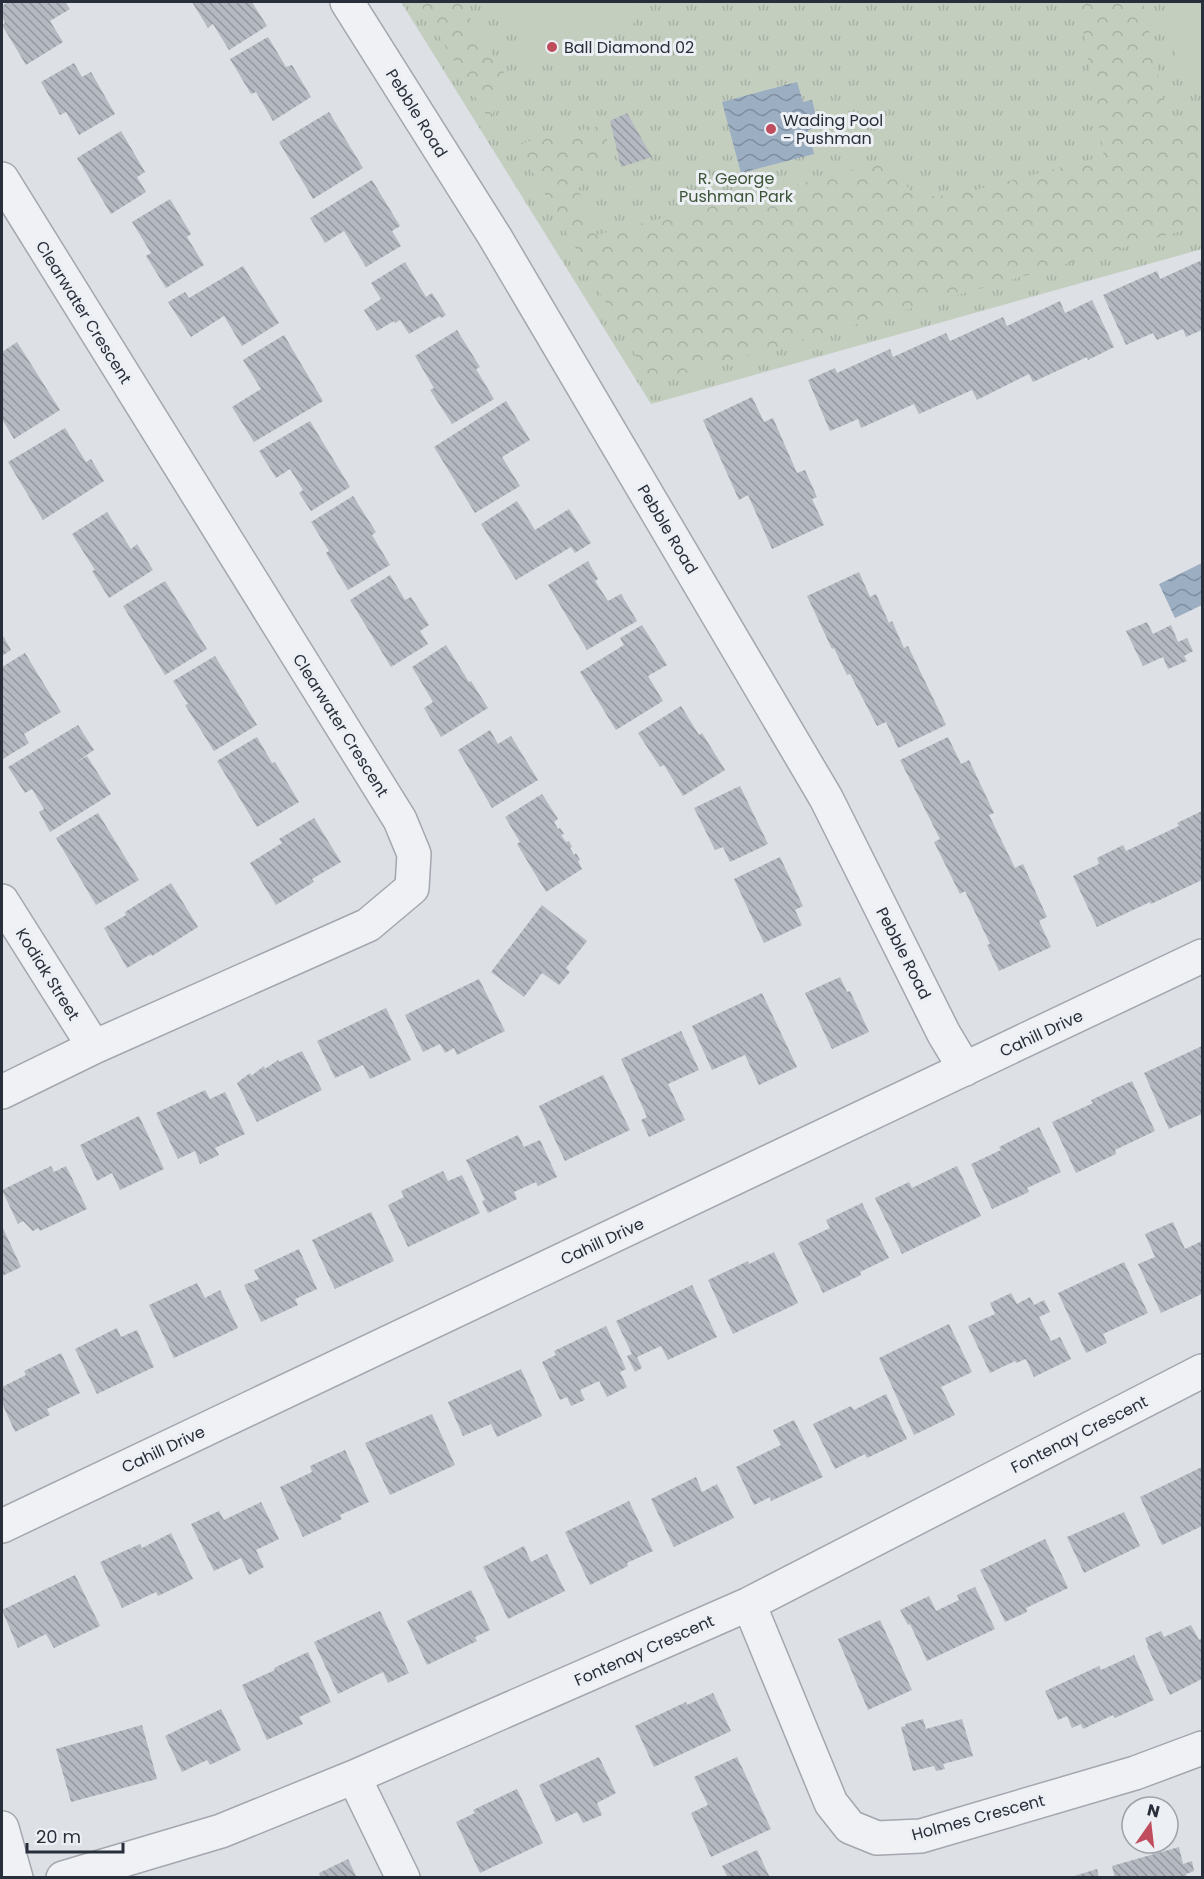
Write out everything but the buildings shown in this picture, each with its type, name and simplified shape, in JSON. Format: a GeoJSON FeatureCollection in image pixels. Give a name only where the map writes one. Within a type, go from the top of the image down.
{"type":"FeatureCollection","features":[{"type":"Feature","properties":{"kind":"street","name":"Pebble Road"},"geometry":{"type":"LineString","coordinates":[[347,2],[495,237],[826,798],[944,1034],[965,1069]]}},
{"type":"Feature","properties":{"kind":"street","name":"Clearwater Crescent"},"geometry":{"type":"LineString","coordinates":[[2,179],[400,820],[414,854],[412,888],[368,926],[94,1047],[2,1092]]}},
{"type":"Feature","properties":{"kind":"street","name":"Kodiak Street"},"geometry":{"type":"LineString","coordinates":[[2,901],[94,1047]]}},
{"type":"Feature","properties":{"kind":"street","name":"Cahill Drive"},"geometry":{"type":"LineString","coordinates":[[2,1526],[1203,956]]}},
{"type":"Feature","properties":{"kind":"street","name":"Fontenay Crescent"},"geometry":{"type":"LineString","coordinates":[[63,1878],[220,1831],[354,1777],[749,1604],[1203,1371]]}},
{"type":"Feature","properties":{"kind":"street","name":"Holmes Crescent"},"geometry":{"type":"LineString","coordinates":[[749,1604],[831,1803],[850,1827],[877,1838],[921,1836],[1136,1773],[1203,1748]]}},
{"type":"Feature","properties":{"kind":"street"},"geometry":{"type":"LineString","coordinates":[[354,1777],[403,1878]]}},
{"type":"Feature","properties":{"kind":"street"},"geometry":{"type":"LineString","coordinates":[[2,1828],[16,1878]]}},
{"type":"Feature","properties":{"kind":"green space","name":"R. George Pushman Park"},"geometry":{"type":"Polygon","coordinates":[[[401,2],[1202,2],[1202,249],[651,404],[401,2]]]}},
{"type":"Feature","properties":{"kind":"green space"},"geometry":{"type":"Polygon","coordinates":[[[419,2],[460,2],[506,76],[490,122],[419,2]]]}},
{"type":"Feature","properties":{"kind":"green space","name":"Ball Diamond 02"},"geometry":{"type":"Polygon","coordinates":[[[502,2],[640,2],[633,25],[531,69],[502,2]]]}},
{"type":"Feature","properties":{"kind":"green space"},"geometry":{"type":"Polygon","coordinates":[[[1087,2],[1143,2],[1169,127],[1202,121],[1202,225],[651,383],[517,144],[603,125],[611,153],[578,189],[596,235],[888,161],[915,197],[956,195],[1104,156],[1080,11],[1087,2]]]}},
{"type":"Feature","properties":{"kind":"green space"},"geometry":{"type":"Polygon","coordinates":[[[1167,2],[1202,2],[1202,72],[1178,75],[1167,2]]]}},
{"type":"Feature","properties":{"kind":"water","name":"Wading Pool - Pushman"},"geometry":{"type":"Polygon","coordinates":[[[797,82],[803,102],[812,100],[819,127],[808,130],[814,154],[741,173],[722,102],[797,82]]]}},
{"type":"Feature","properties":{"kind":"water"},"geometry":{"type":"Polygon","coordinates":[[[1202,563],[1202,605],[1175,618],[1159,584],[1202,563]]]}},
{"type":"Feature","properties":{"kind":"place","name":"Ball Diamond 02"},"geometry":{"type":"Point","coordinates":[552,47]}},
{"type":"Feature","properties":{"kind":"place","name":"Wading Pool - Pushman"},"geometry":{"type":"Point","coordinates":[771,129]}}]}
